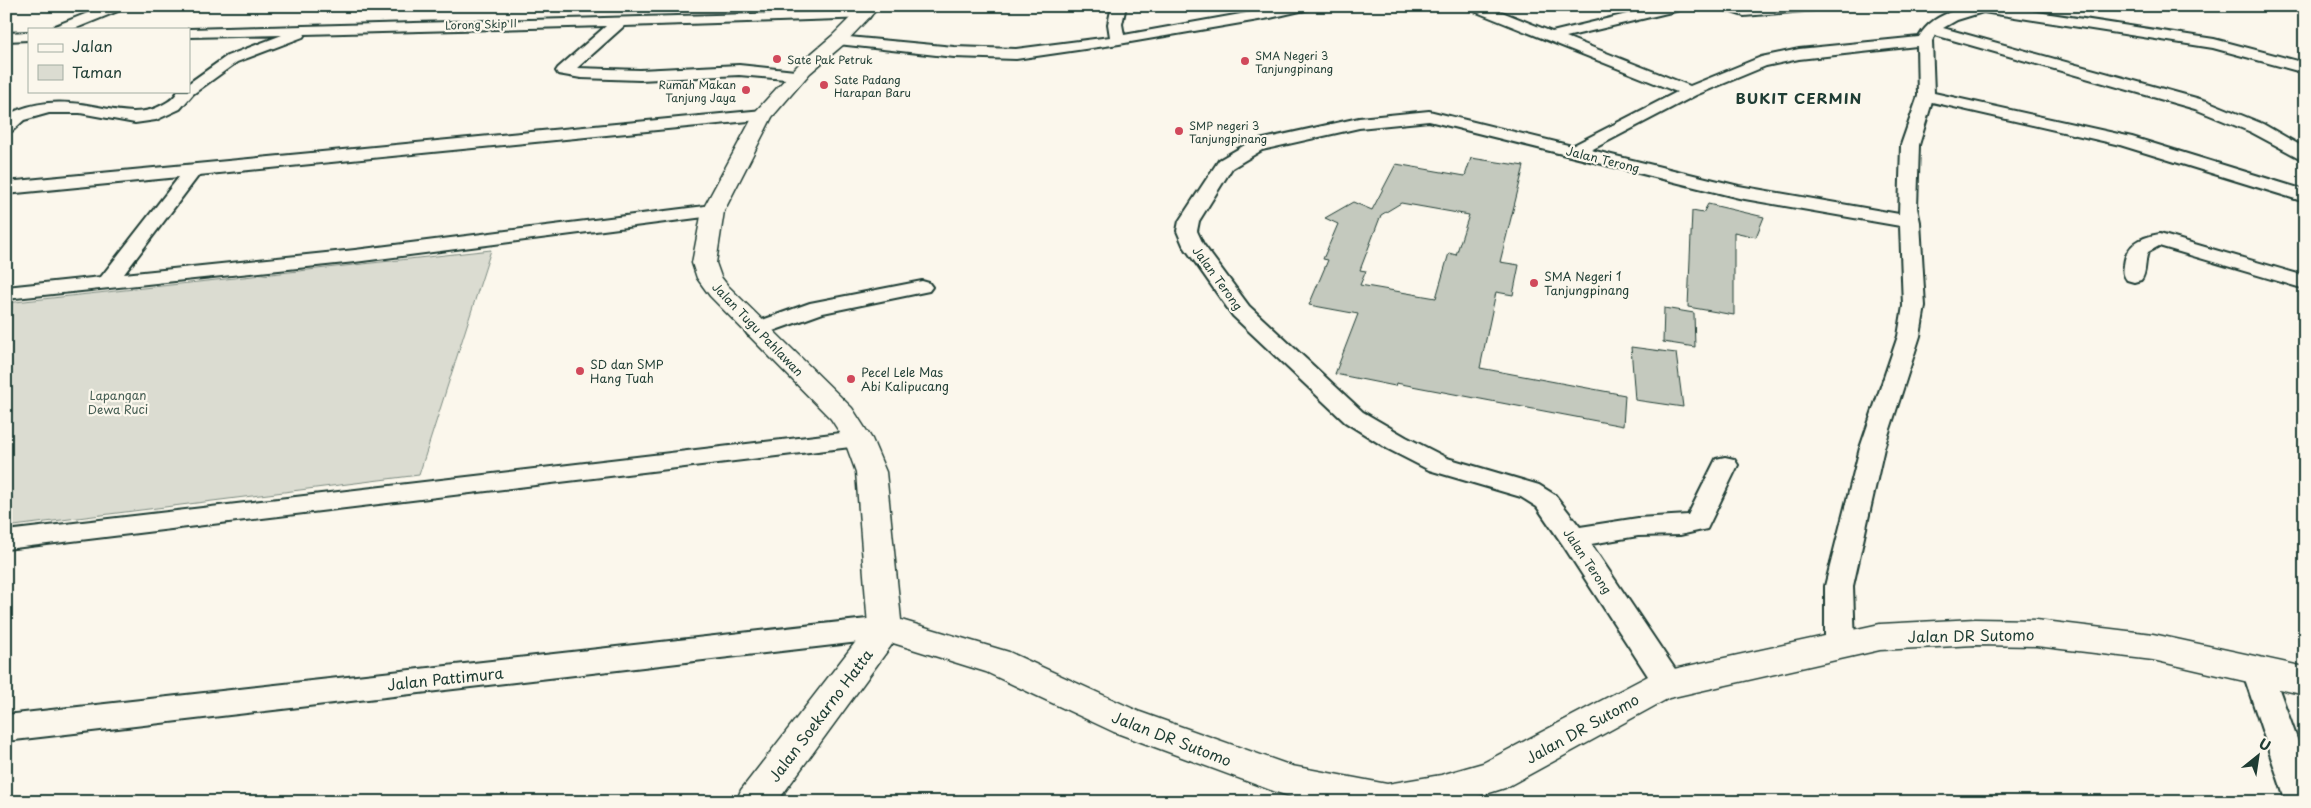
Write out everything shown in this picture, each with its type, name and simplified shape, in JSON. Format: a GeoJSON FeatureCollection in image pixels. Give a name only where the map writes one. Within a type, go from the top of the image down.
{"type":"FeatureCollection","features":[{"type":"Feature","properties":{"kind":"main road","name":"Jalan Tugu Pahlawan"},"geometry":{"type":"LineString","coordinates":[[868,11],[798,76],[763,115],[713,211],[704,263],[709,278],[756,330],[831,402],[842,414],[858,439],[871,472],[885,628]]}},
{"type":"Feature","properties":{"kind":"main road","name":"Jalan DR Sutomo"},"geometry":{"type":"LineString","coordinates":[[885,628],[997,662],[1127,722],[1292,782],[1387,800],[1441,791],[1492,777],[1646,693],[1670,684],[1880,637],[1976,632],[2036,633],[2153,648],[2305,681]]}},
{"type":"Feature","properties":{"kind":"main road","name":"Jalan Soekarno Hatta"},"geometry":{"type":"LineString","coordinates":[[755,802],[885,628]]}},
{"type":"Feature","properties":{"kind":"street"},"geometry":{"type":"LineString","coordinates":[[63,28],[118,6]]}},
{"type":"Feature","properties":{"kind":"street"},"geometry":{"type":"LineString","coordinates":[[587,21],[611,6]]}},
{"type":"Feature","properties":{"kind":"street"},"geometry":{"type":"LineString","coordinates":[[1119,6],[1114,22],[1119,40]]}},
{"type":"Feature","properties":{"kind":"street"},"geometry":{"type":"LineString","coordinates":[[838,40],[992,54],[1016,54],[1119,40],[1270,14],[1304,6]]}},
{"type":"Feature","properties":{"kind":"street"},"geometry":{"type":"LineString","coordinates":[[1474,6],[1690,92]]}},
{"type":"Feature","properties":{"kind":"street"},"geometry":{"type":"LineString","coordinates":[[1548,37],[1679,6]]}},
{"type":"Feature","properties":{"kind":"street"},"geometry":{"type":"LineString","coordinates":[[1727,6],[1744,12],[1816,6]]}},
{"type":"Feature","properties":{"kind":"street"},"geometry":{"type":"LineString","coordinates":[[1840,646],[1839,586],[1872,448],[1909,336],[1914,306],[1910,222],[1907,208],[1910,145],[1926,96],[1929,36],[1945,20],[1987,7],[2214,44],[2302,66]]}},
{"type":"Feature","properties":{"kind":"street","name":"Lorong Skip II"},"geometry":{"type":"LineString","coordinates":[[190,33],[868,11]]}},
{"type":"Feature","properties":{"kind":"street"},"geometry":{"type":"LineString","coordinates":[[622,20],[564,71],[640,75],[739,70],[798,76]]}},
{"type":"Feature","properties":{"kind":"street"},"geometry":{"type":"LineString","coordinates":[[190,89],[232,59],[269,47],[306,30]]}},
{"type":"Feature","properties":{"kind":"street"},"geometry":{"type":"LineString","coordinates":[[6,37],[28,36]]}},
{"type":"Feature","properties":{"kind":"street"},"geometry":{"type":"LineString","coordinates":[[1574,152],[1690,92],[1754,65],[1781,57],[1929,36],[2201,104],[2257,128],[2305,156]]}},
{"type":"Feature","properties":{"kind":"street"},"geometry":{"type":"LineString","coordinates":[[6,127],[9,122],[21,115],[37,110],[61,107],[83,108],[142,118],[155,115],[169,108],[180,101],[187,92]]}},
{"type":"Feature","properties":{"kind":"street"},"geometry":{"type":"LineString","coordinates":[[1926,96],[2126,141],[2305,196]]}},
{"type":"Feature","properties":{"kind":"street"},"geometry":{"type":"LineString","coordinates":[[6,188],[763,115]]}},
{"type":"Feature","properties":{"kind":"street","name":"Jalan Terong"},"geometry":{"type":"LineString","coordinates":[[1670,684],[1573,538],[1546,501],[1530,491],[1438,464],[1397,443],[1354,417],[1241,311],[1193,245],[1187,231],[1189,221],[1225,164],[1256,146],[1359,123],[1429,116],[1739,192],[1910,222]]}},
{"type":"Feature","properties":{"kind":"street"},"geometry":{"type":"LineString","coordinates":[[108,281],[194,169]]}},
{"type":"Feature","properties":{"kind":"street"},"geometry":{"type":"LineString","coordinates":[[6,293],[355,256],[713,211]]}},
{"type":"Feature","properties":{"kind":"street"},"geometry":{"type":"LineString","coordinates":[[2134,276],[2133,263],[2137,251],[2148,241],[2160,240],[2305,283]]}},
{"type":"Feature","properties":{"kind":"street"},"geometry":{"type":"LineString","coordinates":[[756,330],[818,308],[922,287]]}},
{"type":"Feature","properties":{"kind":"street"},"geometry":{"type":"LineString","coordinates":[[6,540],[858,439]]}},
{"type":"Feature","properties":{"kind":"street"},"geometry":{"type":"LineString","coordinates":[[1573,538],[1638,527],[1680,526],[1698,522],[1725,465]]}},
{"type":"Feature","properties":{"kind":"street","name":"Jalan Pattimura"},"geometry":{"type":"LineString","coordinates":[[6,728],[885,628]]}},
{"type":"Feature","properties":{"kind":"street"},"geometry":{"type":"LineString","coordinates":[[2256,670],[2303,802]]}},
{"type":"Feature","properties":{"kind":"green space","name":"Lapangan Dewa Ruci"},"geometry":{"type":"Polygon","coordinates":[[[491,250],[419,475],[6,527],[6,303],[491,250]]]}},
{"type":"Feature","properties":{"kind":"building"},"geometry":{"type":"Polygon","coordinates":[[[1471,158],[1524,166],[1500,262],[1519,265],[1513,295],[1496,292],[1480,368],[1625,395],[1623,426],[1396,383],[1395,386],[1335,374],[1358,314],[1309,305],[1328,260],[1323,259],[1338,224],[1325,218],[1353,202],[1372,210],[1396,164],[1465,176],[1471,158]],[[1401,203],[1381,215],[1360,270],[1366,271],[1360,285],[1436,298],[1449,253],[1456,255],[1469,215],[1401,203]]]}},
{"type":"Feature","properties":{"kind":"building"},"geometry":{"type":"Polygon","coordinates":[[[1708,204],[1764,217],[1756,237],[1734,232],[1734,315],[1688,307],[1692,211],[1703,213],[1708,204]]]}},
{"type":"Feature","properties":{"kind":"building"},"geometry":{"type":"Polygon","coordinates":[[[1664,308],[1694,313],[1695,347],[1663,342],[1664,308]]]}},
{"type":"Feature","properties":{"kind":"building"},"geometry":{"type":"Polygon","coordinates":[[[1631,347],[1676,353],[1683,407],[1635,400],[1631,347]]]}},
{"type":"Feature","properties":{"kind":"place","name":"Sate Pak Petruk"},"geometry":{"type":"Point","coordinates":[777,59]}},
{"type":"Feature","properties":{"kind":"place","name":"SMA Negeri 3 Tanjungpinang"},"geometry":{"type":"Point","coordinates":[1245,61]}},
{"type":"Feature","properties":{"kind":"place","name":"Sate Padang Harapan Baru"},"geometry":{"type":"Point","coordinates":[824,85]}},
{"type":"Feature","properties":{"kind":"place","name":"Rumah Makan Tanjung Jaya"},"geometry":{"type":"Point","coordinates":[746,90]}},
{"type":"Feature","properties":{"kind":"place","name":"SMP negeri 3 Tanjungpinang"},"geometry":{"type":"Point","coordinates":[1179,131]}},
{"type":"Feature","properties":{"kind":"place","name":"SMA Negeri 1 Tanjungpinang"},"geometry":{"type":"Point","coordinates":[1534,283]}},
{"type":"Feature","properties":{"kind":"place","name":"SD dan SMP Hang Tuah"},"geometry":{"type":"Point","coordinates":[580,371]}},
{"type":"Feature","properties":{"kind":"place","name":"Pecel Lele Mas Abi Kalipucang"},"geometry":{"type":"Point","coordinates":[851,379]}},
{"type":"Feature","properties":{"kind":"district","name":"BUKIT CERMIN"},"geometry":{"type":"Point","coordinates":[1799,97]}}]}
